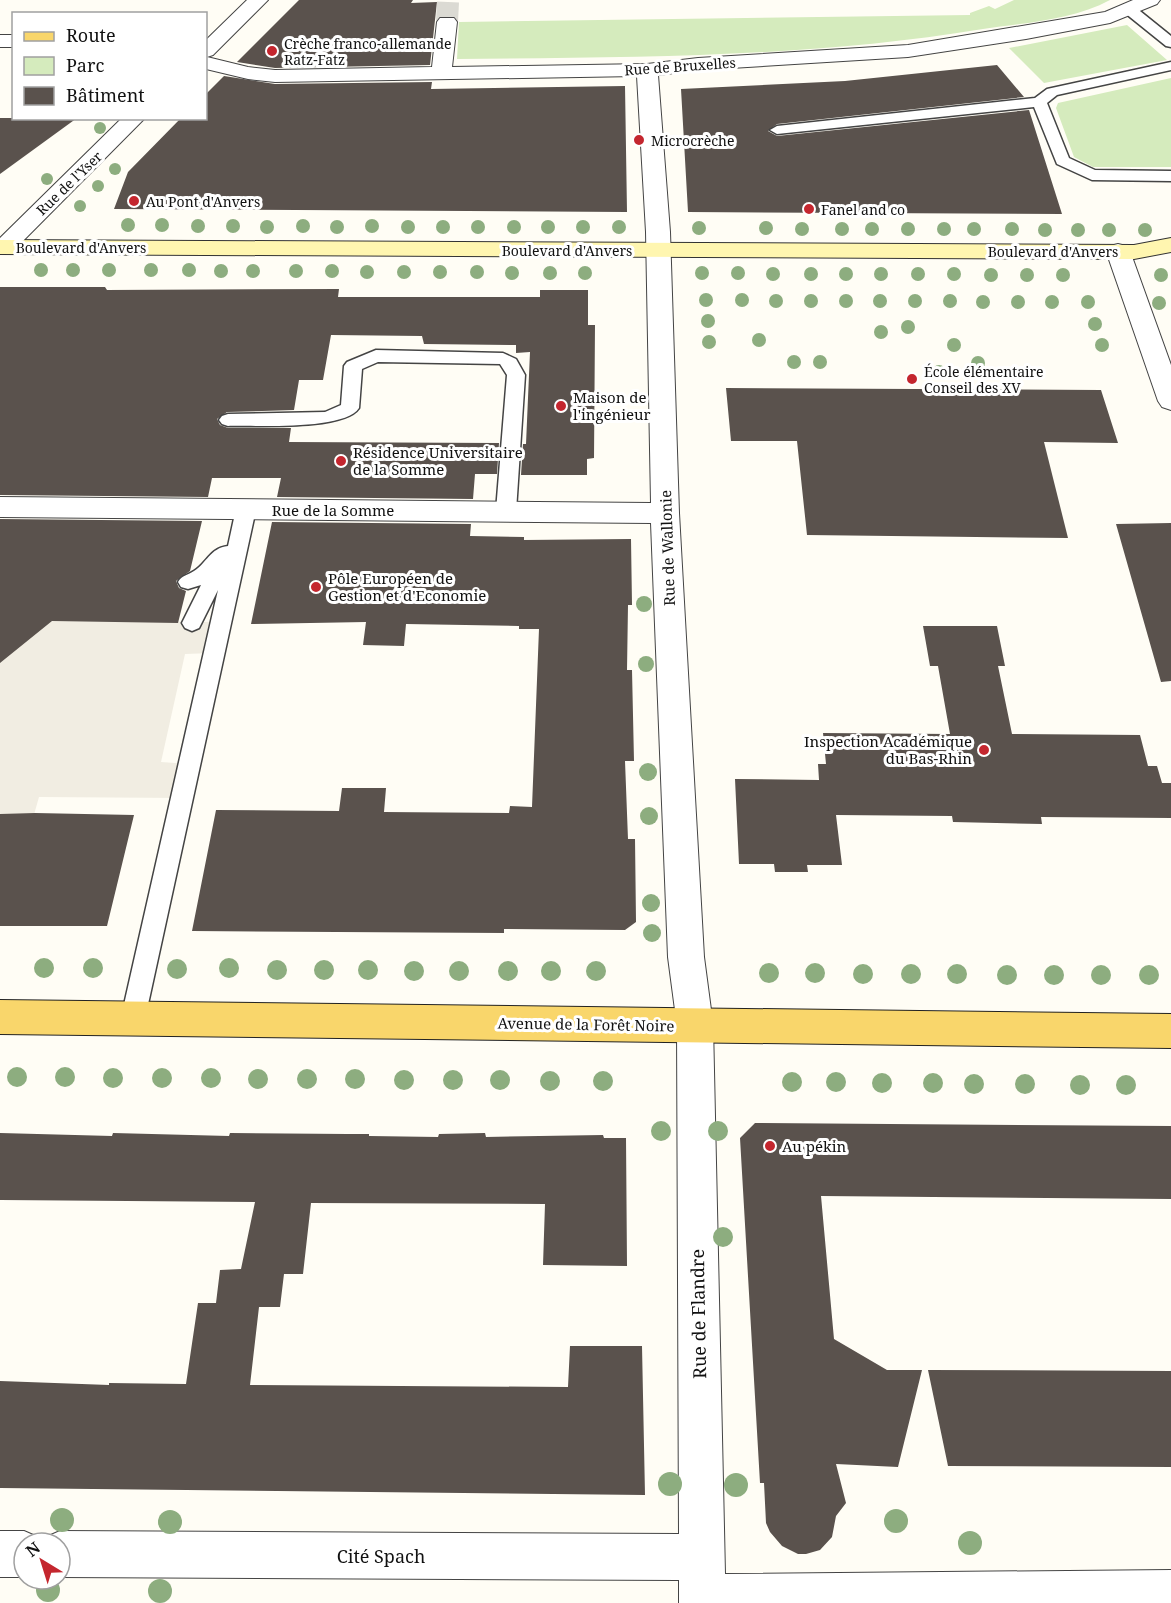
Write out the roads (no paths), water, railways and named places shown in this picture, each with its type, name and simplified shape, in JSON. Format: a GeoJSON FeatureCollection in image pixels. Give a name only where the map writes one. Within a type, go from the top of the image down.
{"type":"FeatureCollection","features":[{"type":"Feature","properties":{"kind":"main road","name":"Boulevard d'Anvers"},"geometry":{"type":"LineString","coordinates":[[2,247],[1126,252],[1171,245]]}},
{"type":"Feature","properties":{"kind":"main road","name":"Boulevard d'Anvers"},"geometry":{"type":"LineString","coordinates":[[1126,252],[1171,260]]}},
{"type":"Feature","properties":{"kind":"main road","name":"Avenue de la Forêt Noire"},"geometry":{"type":"LineString","coordinates":[[0,1017],[1171,1031]]}},
{"type":"Feature","properties":{"kind":"street"},"geometry":{"type":"LineString","coordinates":[[207,50],[258,0]]}},
{"type":"Feature","properties":{"kind":"street","name":"Rue de Bruxelles"},"geometry":{"type":"LineString","coordinates":[[207,63],[248,73],[275,76],[646,70],[698,64],[908,51],[1026,33],[1110,17],[1150,0]]}},
{"type":"Feature","properties":{"kind":"street"},"geometry":{"type":"LineString","coordinates":[[442,68],[447,22]]}},
{"type":"Feature","properties":{"kind":"street","name":"Rue de Wallonie"},"geometry":{"type":"LineString","coordinates":[[646,70],[658,250],[665,513],[686,957],[695,1025]]}},
{"type":"Feature","properties":{"kind":"street","name":"Rue de l'Yser"},"geometry":{"type":"LineString","coordinates":[[2,247],[133,120]]}},
{"type":"Feature","properties":{"kind":"street"},"geometry":{"type":"LineString","coordinates":[[1126,252],[1171,400]]}},
{"type":"Feature","properties":{"kind":"street","name":"Rue de la Somme"},"geometry":{"type":"LineString","coordinates":[[0,507],[237,531],[506,511],[665,513]]}},
{"type":"Feature","properties":{"kind":"street","name":"Rue de Flandre"},"geometry":{"type":"LineString","coordinates":[[695,1025],[702,1586]]}},
{"type":"Feature","properties":{"kind":"street","name":"Cité Spach"},"geometry":{"type":"LineString","coordinates":[[72,1555],[702,1586],[1171,1593]]}},
{"type":"Feature","properties":{"kind":"lane"},"geometry":{"type":"LineString","coordinates":[[1131,10],[1171,43]]}},
{"type":"Feature","properties":{"kind":"lane"},"geometry":{"type":"LineString","coordinates":[[777,130],[1039,102],[1052,92],[1171,66]]}},
{"type":"Feature","properties":{"kind":"lane"},"geometry":{"type":"LineString","coordinates":[[1039,102],[1062,161],[1092,175],[1171,176]]}},
{"type":"Feature","properties":{"kind":"lane"},"geometry":{"type":"LineString","coordinates":[[228,420],[328,418],[340,414],[350,408],[352,366],[376,356],[503,359],[510,363],[516,375],[506,511]]}},
{"type":"Feature","properties":{"kind":"lane"},"geometry":{"type":"LineString","coordinates":[[188,582],[202,576],[237,531]]}},
{"type":"Feature","properties":{"kind":"lane"},"geometry":{"type":"LineString","coordinates":[[192,623],[237,531]]}},
{"type":"Feature","properties":{"kind":"lane"},"geometry":{"type":"LineString","coordinates":[[133,1018],[152,941],[237,531]]}},
{"type":"Feature","properties":{"kind":"tunnel"},"geometry":{"type":"LineString","coordinates":[[447,22],[448,2]]}},
{"type":"Feature","properties":{"kind":"place","name":"Crèche franco-allemande Ratz-Fatz"},"geometry":{"type":"Point","coordinates":[272,51]}},
{"type":"Feature","properties":{"kind":"place","name":"Microcrèche"},"geometry":{"type":"Point","coordinates":[639,140]}},
{"type":"Feature","properties":{"kind":"place","name":"Au Pont d'Anvers"},"geometry":{"type":"Point","coordinates":[134,201]}},
{"type":"Feature","properties":{"kind":"place","name":"Fanel and co"},"geometry":{"type":"Point","coordinates":[809,209]}},
{"type":"Feature","properties":{"kind":"place","name":"École élémentaire Conseil des XV"},"geometry":{"type":"Point","coordinates":[912,379]}},
{"type":"Feature","properties":{"kind":"place","name":"Maison de l'ingénieur"},"geometry":{"type":"Point","coordinates":[561,406]}},
{"type":"Feature","properties":{"kind":"place","name":"Résidence Universitaire de la Somme"},"geometry":{"type":"Point","coordinates":[341,461]}},
{"type":"Feature","properties":{"kind":"place","name":"Pôle Européen de Gestion et d'Economie"},"geometry":{"type":"Point","coordinates":[316,587]}},
{"type":"Feature","properties":{"kind":"place","name":"Inspection Académique du Bas-Rhin"},"geometry":{"type":"Point","coordinates":[984,750]}},
{"type":"Feature","properties":{"kind":"place","name":"Au pékin"},"geometry":{"type":"Point","coordinates":[770,1146]}}]}
